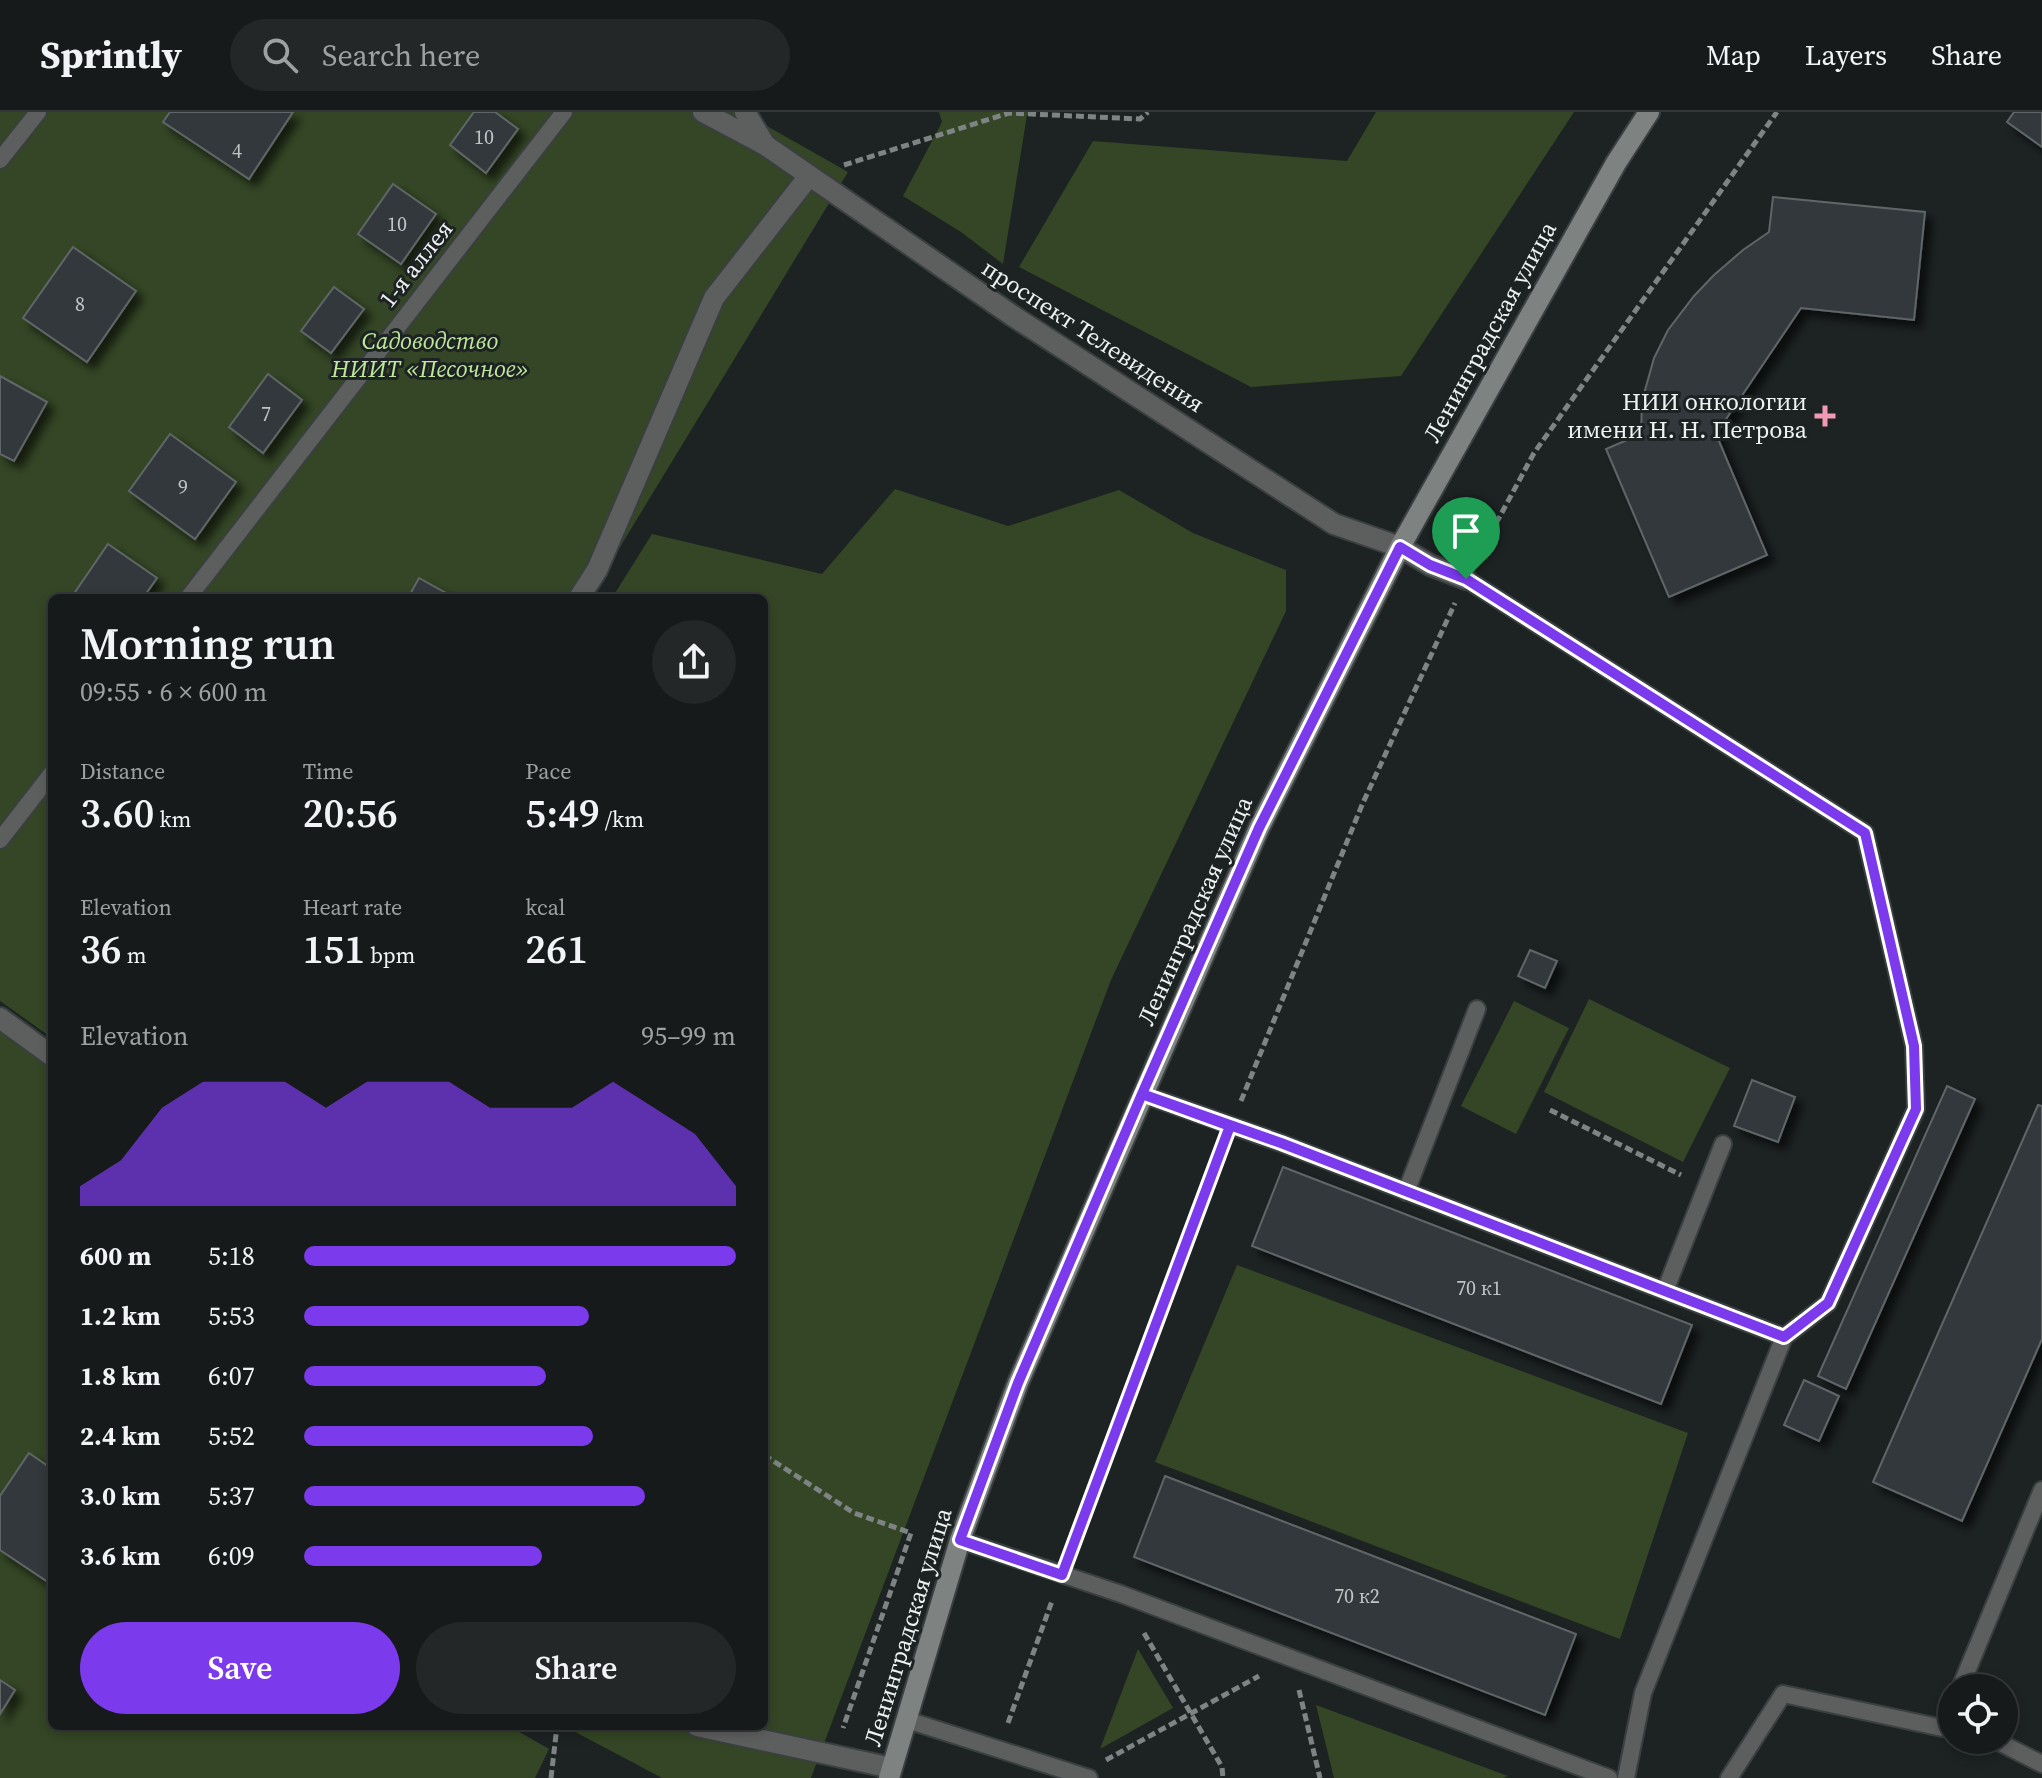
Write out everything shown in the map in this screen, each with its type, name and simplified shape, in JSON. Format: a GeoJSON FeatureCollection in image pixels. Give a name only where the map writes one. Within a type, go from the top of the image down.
{"type":"FeatureCollection","features":[{"type":"Feature","properties":{"kind":"main road","name":"Ленинградская улица"},"geometry":{"type":"LineString","coordinates":[[891,1773],[960,1540],[1018,1383],[1259,828],[1400,547],[1616,163],[1649,112]]}},
{"type":"Feature","properties":{"kind":"street","name":"проспект Телевидения"},"geometry":{"type":"LineString","coordinates":[[703,112],[765,145],[1013,316],[1334,524],[1400,547],[1430,565],[1466,579]]}},
{"type":"Feature","properties":{"kind":"street"},"geometry":{"type":"LineString","coordinates":[[745,112],[765,145]]}},
{"type":"Feature","properties":{"kind":"street"},"geometry":{"type":"LineString","coordinates":[[582,594],[597,570],[714,298],[809,176]]}},
{"type":"Feature","properties":{"kind":"street"},"geometry":{"type":"LineString","coordinates":[[0,1018],[48,1053]]}},
{"type":"Feature","properties":{"kind":"street"},"geometry":{"type":"LineString","coordinates":[[716,1730],[833,1755],[891,1773]]}},
{"type":"Feature","properties":{"kind":"lane"},"geometry":{"type":"LineString","coordinates":[[0,160],[38,112]]}},
{"type":"Feature","properties":{"kind":"lane","name":"1-я аллея"},"geometry":{"type":"LineString","coordinates":[[191,594],[564,112]]}},
{"type":"Feature","properties":{"kind":"lane"},"geometry":{"type":"LineString","coordinates":[[1466,579],[1865,833],[1914,1046],[1916,1109],[1828,1303],[1784,1337],[1643,1693],[1626,1778]]}},
{"type":"Feature","properties":{"kind":"lane"},"geometry":{"type":"LineString","coordinates":[[0,840],[48,778]]}},
{"type":"Feature","properties":{"kind":"lane"},"geometry":{"type":"LineString","coordinates":[[1406,1192],[1477,1009]]}},
{"type":"Feature","properties":{"kind":"lane"},"geometry":{"type":"LineString","coordinates":[[1142,1094],[1784,1337]]}},
{"type":"Feature","properties":{"kind":"lane"},"geometry":{"type":"LineString","coordinates":[[1665,1291],[1723,1144]]}},
{"type":"Feature","properties":{"kind":"lane"},"geometry":{"type":"LineString","coordinates":[[1966,1674],[2042,1490]]}},
{"type":"Feature","properties":{"kind":"lane"},"geometry":{"type":"LineString","coordinates":[[960,1540],[1121,1594],[1609,1778]]}},
{"type":"Feature","properties":{"kind":"lane"},"geometry":{"type":"LineString","coordinates":[[1729,1778],[1783,1694],[1938,1727]]}},
{"type":"Feature","properties":{"kind":"lane"},"geometry":{"type":"LineString","coordinates":[[907,1720],[1084,1776]]}},
{"type":"Feature","properties":{"kind":"lane"},"geometry":{"type":"LineString","coordinates":[[2018,1752],[2042,1764]]}},
{"type":"Feature","properties":{"kind":"path"},"geometry":{"type":"LineString","coordinates":[[809,176],[1009,113],[1140,119],[1148,112]]}},
{"type":"Feature","properties":{"kind":"path"},"geometry":{"type":"LineString","coordinates":[[999,1749],[1230,1126],[1362,805],[1466,579],[1534,453],[1777,112]]}},
{"type":"Feature","properties":{"kind":"path"},"geometry":{"type":"LineString","coordinates":[[1550,1110],[1706,1187]]}},
{"type":"Feature","properties":{"kind":"path"},"geometry":{"type":"LineString","coordinates":[[768,1458],[854,1513],[911,1533],[833,1755]]}},
{"type":"Feature","properties":{"kind":"path"},"geometry":{"type":"LineString","coordinates":[[1121,1594],[1222,1767],[1223,1778]]}},
{"type":"Feature","properties":{"kind":"path"},"geometry":{"type":"LineString","coordinates":[[1084,1776],[1292,1658],[1320,1778]]}},
{"type":"Feature","properties":{"kind":"path"},"geometry":{"type":"LineString","coordinates":[[551,1778],[557,1730]]}},
{"type":"Feature","properties":{"kind":"green space","name":"Садоводство НИИТ «Песочное»"},"geometry":{"type":"Polygon","coordinates":[[[0,112],[742,112],[848,172],[591,594],[48,594],[48,1035],[0,1001],[0,112]]]}},
{"type":"Feature","properties":{"kind":"green space"},"geometry":{"type":"Polygon","coordinates":[[[939,112],[1038,112],[1027,115],[1003,264],[961,232],[903,196],[942,122],[939,112]]]}},
{"type":"Feature","properties":{"kind":"green space"},"geometry":{"type":"Polygon","coordinates":[[[1376,112],[1574,112],[1401,376],[1251,387],[1019,267],[1093,141],[1347,161],[1376,112]]]}},
{"type":"Feature","properties":{"kind":"green space"},"geometry":{"type":"Polygon","coordinates":[[[895,489],[1008,526],[1119,490],[1193,533],[1286,570],[1286,611],[1111,980],[811,1778],[662,1778],[572,1730],[768,1730],[768,594],[614,594],[652,534],[822,574],[895,489]]]}},
{"type":"Feature","properties":{"kind":"green space"},"geometry":{"type":"Polygon","coordinates":[[[1589,999],[1730,1068],[1683,1162],[1544,1092],[1589,999]]]}},
{"type":"Feature","properties":{"kind":"green space"},"geometry":{"type":"Polygon","coordinates":[[[1514,1001],[1569,1028],[1516,1134],[1461,1106],[1514,1001]]]}},
{"type":"Feature","properties":{"kind":"green space"},"geometry":{"type":"Polygon","coordinates":[[[0,1031],[48,1066],[48,1730],[516,1730],[549,1749],[535,1778],[0,1778],[0,1031]]]}},
{"type":"Feature","properties":{"kind":"green space"},"geometry":{"type":"Polygon","coordinates":[[[1237,1265],[1688,1433],[1620,1639],[1155,1462],[1237,1265]]]}},
{"type":"Feature","properties":{"kind":"green space"},"geometry":{"type":"Polygon","coordinates":[[[1138,1649],[1173,1708],[1100,1749],[1138,1649]]]}},
{"type":"Feature","properties":{"kind":"green space"},"geometry":{"type":"Polygon","coordinates":[[[1316,1705],[1508,1776],[1334,1778],[1316,1705]]]}},
{"type":"Feature","properties":{"kind":"building"},"geometry":{"type":"Polygon","coordinates":[[[170,112],[293,112],[249,179],[163,122],[170,112]]]}},
{"type":"Feature","properties":{"kind":"building"},"geometry":{"type":"Polygon","coordinates":[[[474,112],[495,112],[518,129],[486,173],[450,145],[474,112]]]}},
{"type":"Feature","properties":{"kind":"building"},"geometry":{"type":"Polygon","coordinates":[[[2014,112],[2042,112],[2042,147],[2007,122],[2014,112]]]}},
{"type":"Feature","properties":{"kind":"building"},"geometry":{"type":"Polygon","coordinates":[[[393,184],[436,214],[401,264],[358,234],[393,184]]]}},
{"type":"Feature","properties":{"kind":"building"},"geometry":{"type":"Polygon","coordinates":[[[1773,197],[1925,212],[1914,320],[1801,308],[1716,434],[1767,555],[1669,597],[1606,449],[1641,434],[1642,401],[1654,358],[1668,330],[1714,275],[1769,232],[1773,197]]]}},
{"type":"Feature","properties":{"kind":"building"},"geometry":{"type":"Polygon","coordinates":[[[73,247],[136,291],[87,362],[23,318],[73,247]]]}},
{"type":"Feature","properties":{"kind":"building"},"geometry":{"type":"Polygon","coordinates":[[[334,287],[364,309],[331,353],[301,331],[334,287]]]}},
{"type":"Feature","properties":{"kind":"building"},"geometry":{"type":"Polygon","coordinates":[[[268,374],[302,400],[263,453],[229,427],[268,374]]]}},
{"type":"Feature","properties":{"kind":"building"},"geometry":{"type":"Polygon","coordinates":[[[0,376],[47,402],[14,461],[0,454],[0,376]]]}},
{"type":"Feature","properties":{"kind":"building"},"geometry":{"type":"Polygon","coordinates":[[[170,434],[236,482],[195,539],[129,491],[170,434]]]}},
{"type":"Feature","properties":{"kind":"building"},"geometry":{"type":"Polygon","coordinates":[[[108,544],[157,578],[146,594],[74,594],[108,544]]]}},
{"type":"Feature","properties":{"kind":"building"},"geometry":{"type":"Polygon","coordinates":[[[419,578],[448,594],[410,594],[419,578]]]}},
{"type":"Feature","properties":{"kind":"building"},"geometry":{"type":"Polygon","coordinates":[[[1530,950],[1557,961],[1545,988],[1518,976],[1530,950]]]}},
{"type":"Feature","properties":{"kind":"building"},"geometry":{"type":"Polygon","coordinates":[[[1752,1080],[1795,1097],[1778,1142],[1734,1126],[1752,1080]]]}},
{"type":"Feature","properties":{"kind":"building"},"geometry":{"type":"Polygon","coordinates":[[[1947,1086],[1975,1099],[1846,1389],[1818,1376],[1947,1086]]]}},
{"type":"Feature","properties":{"kind":"building"},"geometry":{"type":"Polygon","coordinates":[[[2038,1105],[2042,1106],[2042,1339],[1962,1521],[1873,1482],[2038,1105]]]}},
{"type":"Feature","properties":{"kind":"building"},"geometry":{"type":"Polygon","coordinates":[[[1283,1167],[1692,1325],[1661,1404],[1252,1246],[1283,1167]]]}},
{"type":"Feature","properties":{"kind":"building"},"geometry":{"type":"Polygon","coordinates":[[[1804,1380],[1839,1396],[1819,1441],[1784,1425],[1804,1380]]]}},
{"type":"Feature","properties":{"kind":"building"},"geometry":{"type":"Polygon","coordinates":[[[29,1453],[48,1466],[48,1582],[0,1550],[0,1496],[29,1453]]]}},
{"type":"Feature","properties":{"kind":"building"},"geometry":{"type":"Polygon","coordinates":[[[1165,1476],[1576,1634],[1545,1715],[1134,1557],[1165,1476]]]}},
{"type":"Feature","properties":{"kind":"building"},"geometry":{"type":"Polygon","coordinates":[[[0,1680],[15,1690],[0,1714],[0,1680]]]}},
{"type":"Feature","properties":{"kind":"place","name":"НИИ онкологии имени Н. Н. Петрова"},"geometry":{"type":"Point","coordinates":[1825,416]}},
{"type":"Feature","properties":{"kind":"route"},"geometry":{"type":"LineString","coordinates":[[1466,579],[1430,565],[1400,547],[1259,828],[1142,1094],[1230,1126],[1062,1575],[960,1540],[1018,1383],[1142,1094],[1281,1143],[1784,1337],[1828,1303],[1916,1109],[1914,1046],[1865,833],[1466,579]]}}]}
